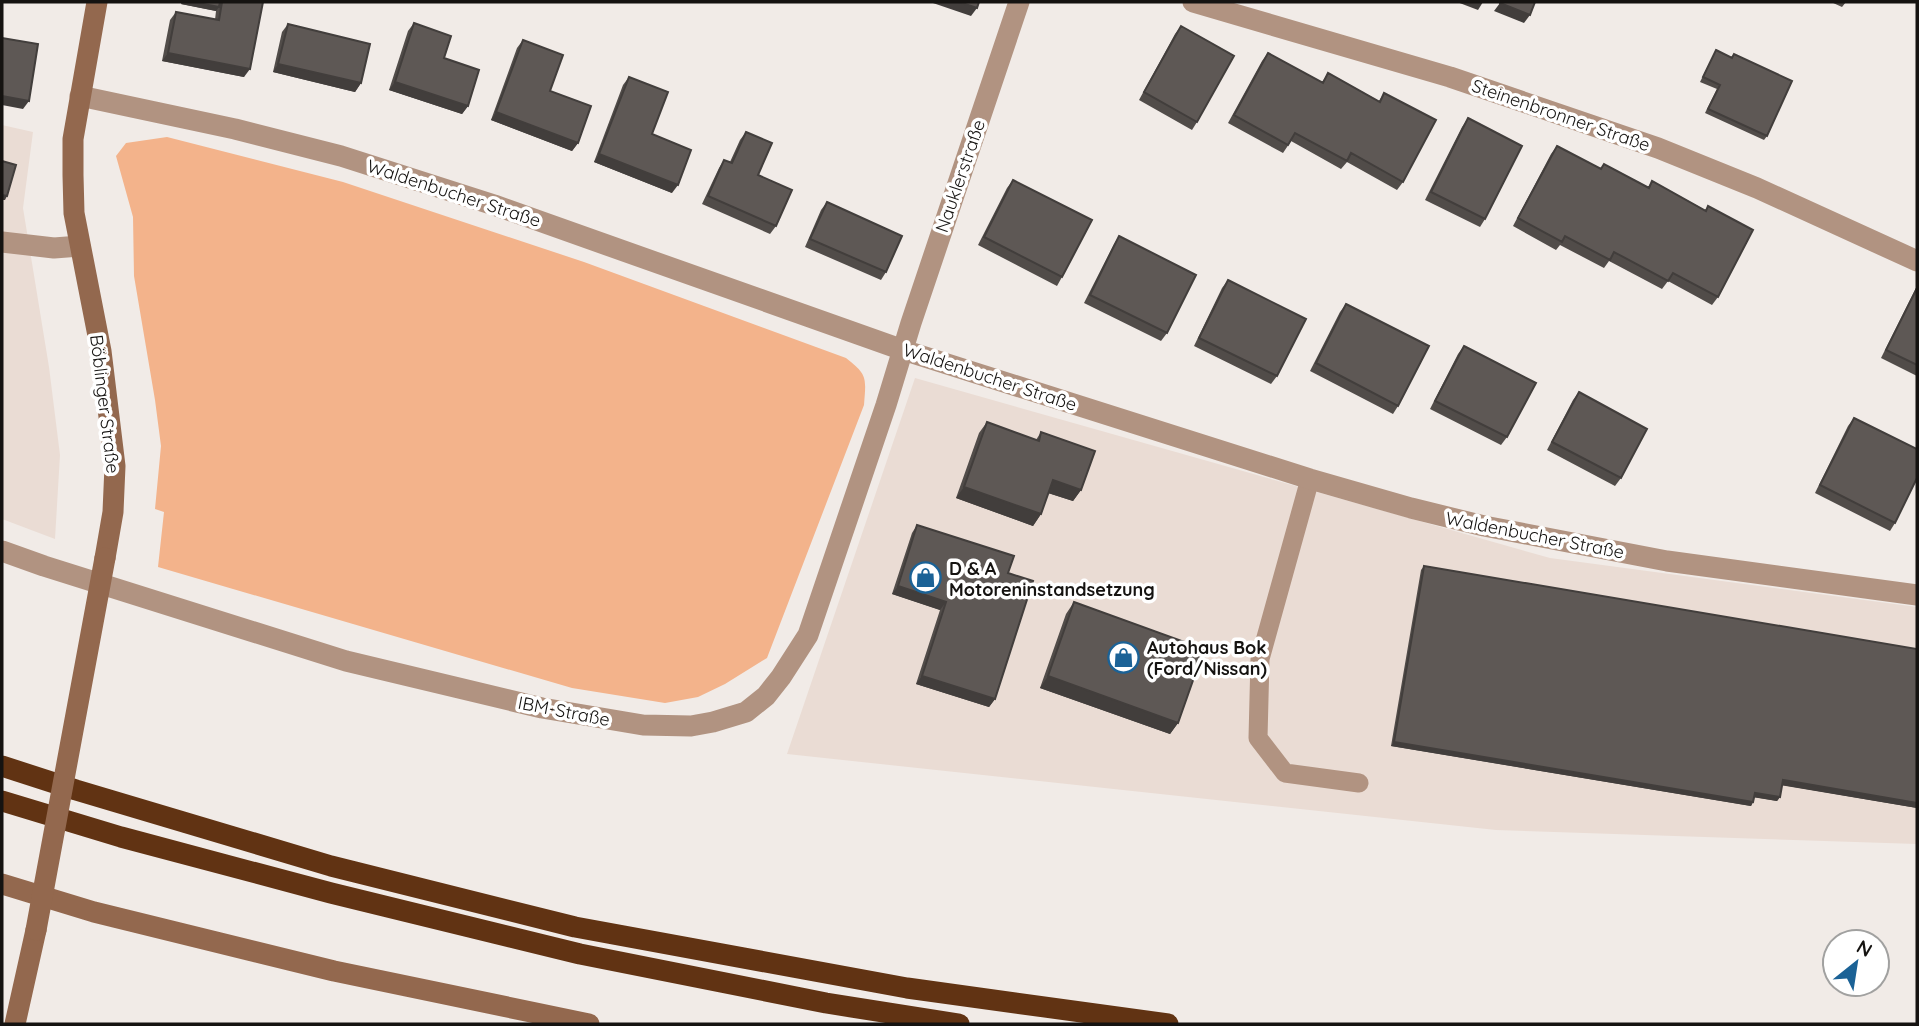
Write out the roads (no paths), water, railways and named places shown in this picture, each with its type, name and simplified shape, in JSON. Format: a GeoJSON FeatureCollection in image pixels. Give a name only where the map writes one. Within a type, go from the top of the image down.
{"type":"FeatureCollection","features":[{"type":"Feature","properties":{"kind":"highway"},"geometry":{"type":"LineString","coordinates":[[2,766],[331,866],[575,927],[907,988],[1168,1024]]}},
{"type":"Feature","properties":{"kind":"highway"},"geometry":{"type":"LineString","coordinates":[[2,801],[121,837],[331,893],[580,954],[826,1003],[959,1024]]}},
{"type":"Feature","properties":{"kind":"main road","name":"Böblinger Straße"},"geometry":{"type":"LineString","coordinates":[[15,1024],[36,930],[113,512],[115,466],[101,351],[74,213],[73,139],[97,2]]}},
{"type":"Feature","properties":{"kind":"main road"},"geometry":{"type":"LineString","coordinates":[[2,884],[94,912],[334,971],[589,1024]]}},
{"type":"Feature","properties":{"kind":"street","name":"Nauklerstraße"},"geometry":{"type":"LineString","coordinates":[[902,350],[1018,2]]}},
{"type":"Feature","properties":{"kind":"street","name":"Steinenbronner Straße"},"geometry":{"type":"LineString","coordinates":[[1193,2],[1450,77],[1658,148],[1757,188],[1917,261]]}},
{"type":"Feature","properties":{"kind":"street","name":"Waldenbucher Straße"},"geometry":{"type":"LineString","coordinates":[[80,96],[235,129],[341,156],[507,209],[902,350],[1423,512],[1667,561],[1917,595]]}},
{"type":"Feature","properties":{"kind":"street"},"geometry":{"type":"LineString","coordinates":[[2,242],[54,248],[80,246]]}},
{"type":"Feature","properties":{"kind":"street","name":"IBM-Straße"},"geometry":{"type":"LineString","coordinates":[[2,551],[346,662],[555,710],[643,725],[691,726],[713,722],[746,712],[766,696],[808,635],[902,350]]}},
{"type":"Feature","properties":{"kind":"lane"},"geometry":{"type":"LineString","coordinates":[[1310,479],[1260,659],[1258,738],[1285,773],[1359,783]]}},
{"type":"Feature","properties":{"kind":"place","name":"D & A Motoreninstandsetzung"},"geometry":{"type":"Point","coordinates":[926,578]}},
{"type":"Feature","properties":{"kind":"place","name":"Autohaus Bok (Ford/Nissan)"},"geometry":{"type":"Point","coordinates":[1124,657]}}]}
